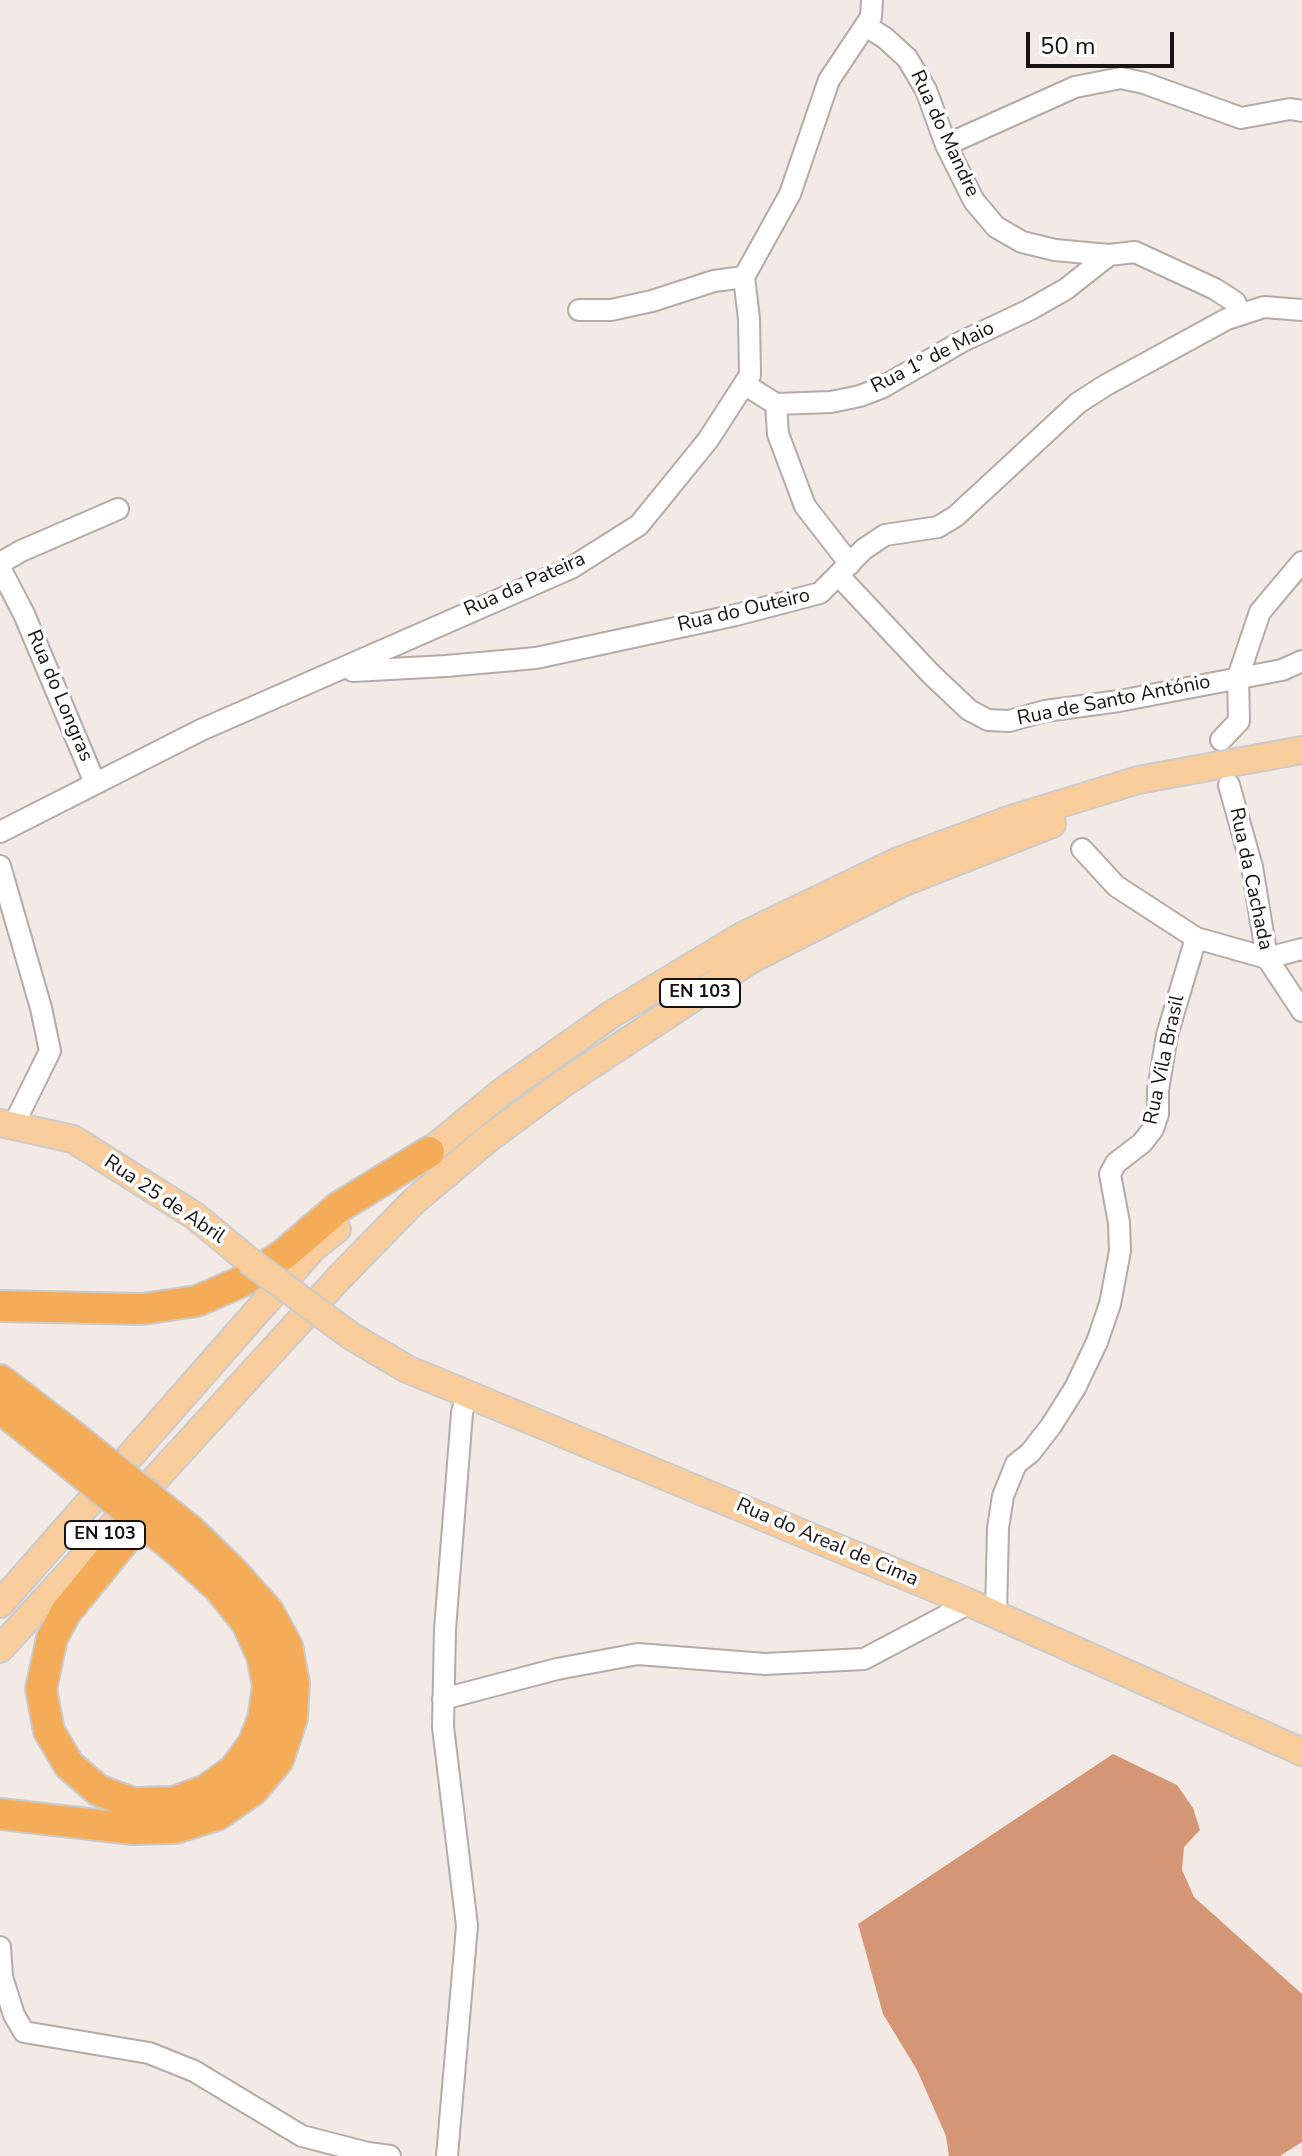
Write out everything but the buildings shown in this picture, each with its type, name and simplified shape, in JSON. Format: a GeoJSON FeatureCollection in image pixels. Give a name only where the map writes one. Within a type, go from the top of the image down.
{"type":"FeatureCollection","features":[{"type":"Feature","properties":{"kind":"highway"},"geometry":{"type":"LineString","coordinates":[[0,1306],[143,1309],[197,1301],[241,1282],[283,1255],[339,1207],[429,1152]]}},
{"type":"Feature","properties":{"kind":"highway"},"geometry":{"type":"LineString","coordinates":[[0,1380],[66,1446],[184,1541],[234,1573],[268,1611],[287,1646],[294,1683],[292,1718],[278,1760],[253,1790],[217,1815],[175,1828],[133,1829],[0,1814]]}},
{"type":"Feature","properties":{"kind":"highway"},"geometry":{"type":"LineString","coordinates":[[0,1408],[66,1446]]}},
{"type":"Feature","properties":{"kind":"highway"},"geometry":{"type":"LineString","coordinates":[[151,1486],[123,1542],[66,1612],[52,1638],[41,1689],[49,1731],[69,1765],[98,1790],[132,1803],[174,1802],[206,1790],[234,1770],[253,1744],[263,1719],[268,1686],[262,1656],[247,1623],[184,1541]]}},
{"type":"Feature","properties":{"kind":"main road","name":"EN 103"},"geometry":{"type":"LineString","coordinates":[[0,1604],[313,1248],[503,1091],[612,1014],[742,936],[898,861],[1011,819],[1138,780],[1302,750]]}},
{"type":"Feature","properties":{"kind":"main road","name":"EN 103"},"geometry":{"type":"LineString","coordinates":[[0,1649],[338,1279],[413,1202],[489,1138],[564,1083],[740,967],[902,883],[1140,792],[1273,755]]}},
{"type":"Feature","properties":{"kind":"main road","name":"Rua 25 de Abril"},"geometry":{"type":"LineString","coordinates":[[7,1124],[73,1139],[195,1216],[248,1260],[351,1336]]}},
{"type":"Feature","properties":{"kind":"main road","name":"Rua do Areal de Cima"},"geometry":{"type":"LineString","coordinates":[[351,1336],[407,1369],[996,1614],[1302,1752]]}},
{"type":"Feature","properties":{"kind":"street"},"geometry":{"type":"LineString","coordinates":[[579,310],[611,310],[652,301],[714,281],[744,277],[790,194],[829,80],[871,17],[872,0]]}},
{"type":"Feature","properties":{"kind":"street","name":"Rua do Mandre"},"geometry":{"type":"LineString","coordinates":[[866,26],[907,58],[926,90],[946,145],[974,201],[996,227],[1022,242],[1055,250],[1109,255],[1135,252],[1215,289],[1235,302],[1241,314]]}},
{"type":"Feature","properties":{"kind":"street"},"geometry":{"type":"LineString","coordinates":[[946,145],[1075,87],[1121,78],[1144,83],[1241,118],[1290,109],[1302,111]]}},
{"type":"Feature","properties":{"kind":"street","name":"Rua 1º de Maio"},"geometry":{"type":"LineString","coordinates":[[776,404],[831,402],[881,388],[961,342],[1066,289],[1109,255]]}},
{"type":"Feature","properties":{"kind":"street","name":"Rua da Pateira"},"geometry":{"type":"LineString","coordinates":[[0,832],[201,730],[571,568],[639,525],[708,440],[750,375],[749,319],[744,277]]}},
{"type":"Feature","properties":{"kind":"street","name":"Rua do Outeiro"},"geometry":{"type":"LineString","coordinates":[[334,673],[536,658],[820,593],[864,549],[885,535],[938,527],[956,516],[1078,403],[1159,355],[1241,314],[1264,307],[1302,310]]}},
{"type":"Feature","properties":{"kind":"street"},"geometry":{"type":"LineString","coordinates":[[744,384],[776,404]]}},
{"type":"Feature","properties":{"kind":"street","name":"Rua de Santo António"},"geometry":{"type":"LineString","coordinates":[[776,404],[778,434],[805,506],[844,570],[931,674],[969,710],[988,720],[1009,721],[1045,711],[1119,701],[1282,670],[1302,661]]}},
{"type":"Feature","properties":{"kind":"street"},"geometry":{"type":"LineString","coordinates":[[0,566],[21,551],[118,509]]}},
{"type":"Feature","properties":{"kind":"street"},"geometry":{"type":"LineString","coordinates":[[1221,740],[1239,721],[1238,677],[1260,612],[1302,562]]}},
{"type":"Feature","properties":{"kind":"street","name":"Rua do Longras"},"geometry":{"type":"LineString","coordinates":[[0,566],[30,628],[95,783]]}},
{"type":"Feature","properties":{"kind":"street","name":"Rua da Cachada"},"geometry":{"type":"LineString","coordinates":[[1229,785],[1252,867],[1267,958],[1302,1011]]}},
{"type":"Feature","properties":{"kind":"street"},"geometry":{"type":"LineString","coordinates":[[1082,849],[1116,886],[1196,938],[1267,958],[1302,949]]}},
{"type":"Feature","properties":{"kind":"street"},"geometry":{"type":"LineString","coordinates":[[0,866],[41,1008],[50,1051],[7,1124]]}},
{"type":"Feature","properties":{"kind":"street","name":"Rua Vila Brasil"},"geometry":{"type":"LineString","coordinates":[[996,1614],[998,1528],[1003,1496],[1016,1464],[1030,1453],[1051,1426],[1075,1388],[1110,1304],[1120,1251],[1119,1223],[1110,1174],[1116,1163],[1142,1143],[1153,1129],[1158,1114],[1158,1090],[1167,1035],[1196,938]]}},
{"type":"Feature","properties":{"kind":"street"},"geometry":{"type":"LineString","coordinates":[[447,2156],[467,1926],[443,1727],[443,1699],[445,1629],[462,1413],[467,1392]]}},
{"type":"Feature","properties":{"kind":"street"},"geometry":{"type":"LineString","coordinates":[[443,1699],[557,1669],[638,1654],[765,1664],[864,1659],[970,1603]]}},
{"type":"Feature","properties":{"kind":"street"},"geometry":{"type":"LineString","coordinates":[[0,1947],[2,1977],[14,2015],[24,2032],[149,2053],[194,2071],[302,2136],[390,2156]]}},
{"type":"Feature","properties":{"kind":"shaded area"},"geometry":{"type":"Polygon","coordinates":[[[1113,1754],[1177,1785],[1193,1808],[1200,1830],[1184,1847],[1182,1870],[1194,1897],[1302,1994],[1302,2142],[1280,2156],[949,2156],[946,2136],[917,2070],[883,2014],[858,1924],[1113,1754]]]}}]}
